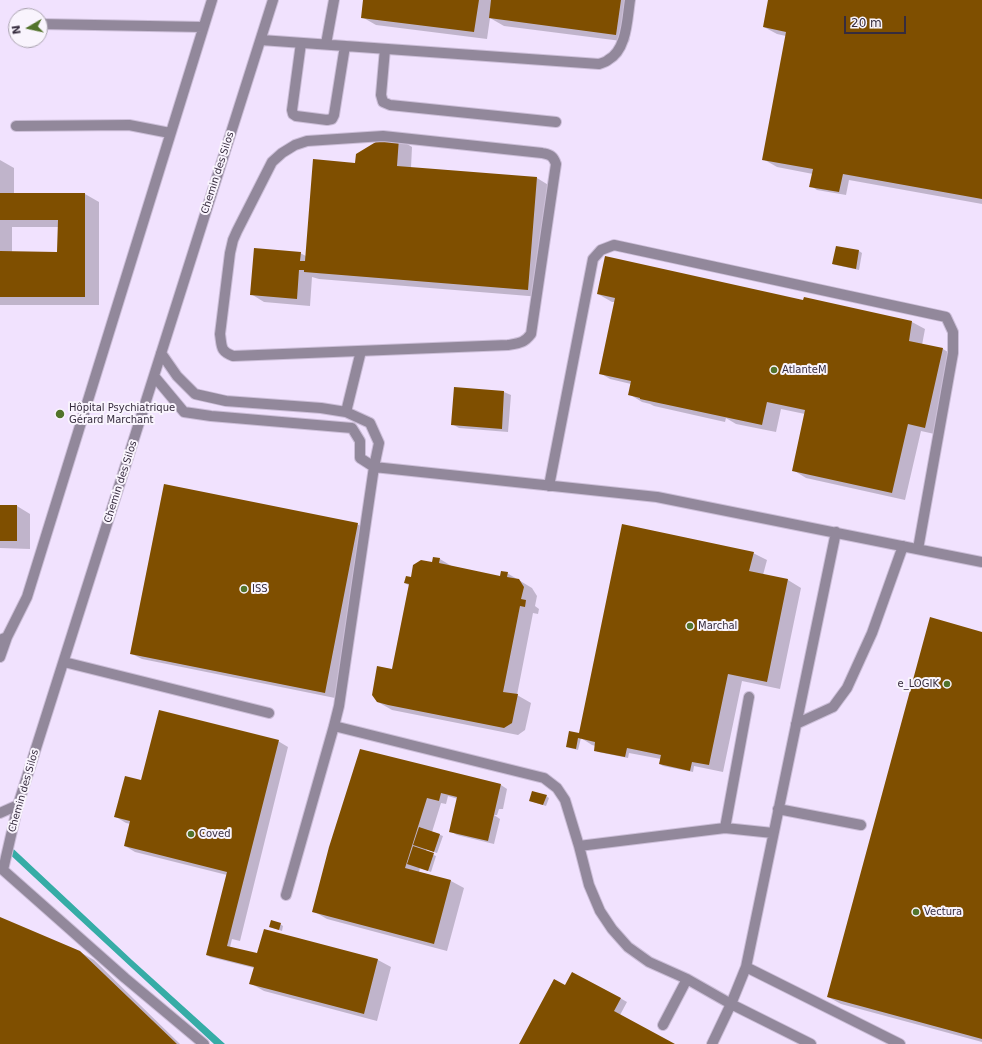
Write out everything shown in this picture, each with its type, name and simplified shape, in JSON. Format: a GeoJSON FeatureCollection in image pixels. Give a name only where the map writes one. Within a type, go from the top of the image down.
{"type":"FeatureCollection","features":[{"type":"Feature","properties":{"kind":"street"},"geometry":{"type":"LineString","coordinates":[[0,657],[3,639],[27,597],[212,0]]}},
{"type":"Feature","properties":{"kind":"street","name":"Chemin des Silos"},"geometry":{"type":"LineString","coordinates":[[2,874],[18,805],[273,0]]}},
{"type":"Feature","properties":{"kind":"street"},"geometry":{"type":"LineString","coordinates":[[326,44],[334,0]]}},
{"type":"Feature","properties":{"kind":"street"},"geometry":{"type":"LineString","coordinates":[[261,40],[599,64],[616,54],[623,43],[630,0]]}},
{"type":"Feature","properties":{"kind":"street"},"geometry":{"type":"LineString","coordinates":[[48,24],[203,27]]}},
{"type":"Feature","properties":{"kind":"street"},"geometry":{"type":"LineString","coordinates":[[301,43],[292,110],[293,114],[296,116],[327,120],[332,119],[334,115],[345,46]]}},
{"type":"Feature","properties":{"kind":"street"},"geometry":{"type":"LineString","coordinates":[[385,49],[381,96],[383,102],[390,105],[556,122]]}},
{"type":"Feature","properties":{"kind":"street"},"geometry":{"type":"LineString","coordinates":[[16,126],[129,125],[170,133]]}},
{"type":"Feature","properties":{"kind":"street"},"geometry":{"type":"LineString","coordinates":[[383,136],[542,153],[550,155],[554,158],[556,164],[531,334],[526,340],[508,345],[361,351],[233,356],[225,353],[222,347],[220,334],[233,240],[272,162],[282,153],[295,145],[307,141],[383,136]]}},
{"type":"Feature","properties":{"kind":"street"},"geometry":{"type":"LineString","coordinates":[[550,486],[594,259],[601,250],[614,245],[946,317],[953,332],[953,353],[918,549]]}},
{"type":"Feature","properties":{"kind":"street"},"geometry":{"type":"LineString","coordinates":[[346,412],[361,351]]}},
{"type":"Feature","properties":{"kind":"street"},"geometry":{"type":"LineString","coordinates":[[161,353],[177,376],[195,394],[226,401],[321,408],[346,412],[370,423],[379,443],[334,726],[286,895]]}},
{"type":"Feature","properties":{"kind":"street"},"geometry":{"type":"LineString","coordinates":[[154,376],[184,412],[210,416],[352,428],[360,441],[360,458],[374,467],[657,497],[982,562]]}},
{"type":"Feature","properties":{"kind":"street"},"geometry":{"type":"LineString","coordinates":[[712,1044],[731,1004],[746,967],[836,532]]}},
{"type":"Feature","properties":{"kind":"street"},"geometry":{"type":"LineString","coordinates":[[796,724],[833,707],[847,688],[872,633],[903,546]]}},
{"type":"Feature","properties":{"kind":"street"},"geometry":{"type":"LineString","coordinates":[[64,662],[269,713]]}},
{"type":"Feature","properties":{"kind":"street"},"geometry":{"type":"LineString","coordinates":[[726,828],[749,697]]}},
{"type":"Feature","properties":{"kind":"street"},"geometry":{"type":"LineString","coordinates":[[334,726],[544,778],[556,788],[565,800],[589,885],[600,910],[612,929],[628,947],[649,962],[687,979],[731,1004],[811,1044]]}},
{"type":"Feature","properties":{"kind":"street"},"geometry":{"type":"LineString","coordinates":[[0,813],[18,805]]}},
{"type":"Feature","properties":{"kind":"street"},"geometry":{"type":"LineString","coordinates":[[778,809],[861,825]]}},
{"type":"Feature","properties":{"kind":"street"},"geometry":{"type":"LineString","coordinates":[[579,846],[726,828],[773,833]]}},
{"type":"Feature","properties":{"kind":"street"},"geometry":{"type":"LineString","coordinates":[[2,874],[204,1044]]}},
{"type":"Feature","properties":{"kind":"street"},"geometry":{"type":"LineString","coordinates":[[746,967],[900,1044]]}},
{"type":"Feature","properties":{"kind":"street"},"geometry":{"type":"LineString","coordinates":[[663,1025],[687,979]]}},
{"type":"Feature","properties":{"kind":"shaded area"},"geometry":{"type":"Polygon","coordinates":[[[5,841],[132,960],[225,1044],[214,1044],[3,848],[5,841]]]}},
{"type":"Feature","properties":{"kind":"building"},"geometry":{"type":"Polygon","coordinates":[[[363,0],[479,0],[474,32],[361,18],[363,0]]]}},
{"type":"Feature","properties":{"kind":"building"},"geometry":{"type":"Polygon","coordinates":[[[491,0],[621,0],[616,35],[489,18],[491,0]]]}},
{"type":"Feature","properties":{"kind":"building"},"geometry":{"type":"Polygon","coordinates":[[[768,0],[982,0],[982,199],[843,174],[839,192],[809,187],[813,169],[762,160],[786,32],[763,27],[768,0]]]}},
{"type":"Feature","properties":{"kind":"building"},"geometry":{"type":"Polygon","coordinates":[[[384,137],[399,138],[397,166],[537,177],[528,290],[304,272],[304,270],[299,270],[297,299],[250,295],[254,248],[301,252],[300,261],[305,261],[313,159],[355,163],[356,154],[384,137]]]}},
{"type":"Feature","properties":{"kind":"building"},"geometry":{"type":"Polygon","coordinates":[[[0,193],[85,193],[85,297],[0,297],[0,251],[57,252],[58,220],[0,220],[0,193]]]}},
{"type":"Feature","properties":{"kind":"building"},"geometry":{"type":"Polygon","coordinates":[[[836,246],[859,250],[856,269],[832,264],[836,246]]]}},
{"type":"Feature","properties":{"kind":"building","name":"AtlanteM"},"geometry":{"type":"Polygon","coordinates":[[[605,256],[803,300],[804,297],[912,321],[909,341],[943,348],[925,428],[908,424],[892,493],[792,471],[805,410],[767,402],[762,425],[640,399],[628,395],[631,381],[599,374],[615,298],[597,294],[605,256]]]}},
{"type":"Feature","properties":{"kind":"building"},"geometry":{"type":"Polygon","coordinates":[[[454,387],[504,391],[502,429],[451,425],[454,387]]]}},
{"type":"Feature","properties":{"kind":"building","name":"ISS"},"geometry":{"type":"Polygon","coordinates":[[[164,484],[358,523],[325,693],[130,654],[164,484]]]}},
{"type":"Feature","properties":{"kind":"building"},"geometry":{"type":"Polygon","coordinates":[[[0,505],[17,505],[17,541],[0,541],[0,505]]]}},
{"type":"Feature","properties":{"kind":"building","name":"Marchal"},"geometry":{"type":"Polygon","coordinates":[[[622,524],[754,552],[749,571],[788,579],[767,682],[728,674],[709,765],[692,762],[690,771],[659,764],[661,755],[627,748],[625,757],[594,751],[595,742],[578,738],[576,749],[566,747],[569,731],[579,733],[622,524]]]}},
{"type":"Feature","properties":{"kind":"building"},"geometry":{"type":"Polygon","coordinates":[[[433,557],[440,558],[439,563],[500,576],[501,571],[508,572],[507,577],[519,579],[524,587],[521,599],[526,600],[525,607],[520,606],[503,692],[518,694],[512,723],[504,728],[388,705],[377,702],[372,695],[377,666],[392,669],[409,584],[404,583],[406,576],[411,577],[413,565],[421,560],[432,562],[433,557]]]}},
{"type":"Feature","properties":{"kind":"building","name":"Vectura"},"geometry":{"type":"Polygon","coordinates":[[[930,617],[982,632],[982,1039],[827,997],[930,617]]]}},
{"type":"Feature","properties":{"kind":"building","name":"Coved"},"geometry":{"type":"Polygon","coordinates":[[[159,710],[279,740],[227,946],[257,953],[264,929],[378,959],[364,1014],[249,984],[254,967],[206,955],[227,872],[124,846],[130,821],[114,817],[125,776],[141,780],[159,710]]]}},
{"type":"Feature","properties":{"kind":"building"},"geometry":{"type":"Polygon","coordinates":[[[360,749],[501,784],[488,841],[449,832],[457,797],[441,793],[439,801],[427,798],[405,868],[451,880],[434,944],[312,912],[329,847],[360,749]]]}},
{"type":"Feature","properties":{"kind":"building"},"geometry":{"type":"Polygon","coordinates":[[[532,791],[547,795],[543,805],[529,801],[532,791]]]}},
{"type":"Feature","properties":{"kind":"building"},"geometry":{"type":"Polygon","coordinates":[[[419,827],[440,834],[434,852],[413,845],[419,827]]]}},
{"type":"Feature","properties":{"kind":"building"},"geometry":{"type":"Polygon","coordinates":[[[413,846],[434,853],[428,871],[407,864],[413,846]]]}},
{"type":"Feature","properties":{"kind":"building"},"geometry":{"type":"Polygon","coordinates":[[[0,917],[80,951],[177,1044],[0,1044],[0,917]]]}},
{"type":"Feature","properties":{"kind":"building"},"geometry":{"type":"Polygon","coordinates":[[[271,920],[281,923],[279,930],[269,927],[271,920]]]}},
{"type":"Feature","properties":{"kind":"building"},"geometry":{"type":"Polygon","coordinates":[[[572,972],[621,998],[614,1011],[675,1044],[519,1044],[554,979],[565,985],[572,972]]]}},
{"type":"Feature","properties":{"kind":"place","name":"AtlanteM"},"geometry":{"type":"Point","coordinates":[774,370]}},
{"type":"Feature","properties":{"kind":"place","name":"Hôpital Psychiatrique Gérard Marchant"},"geometry":{"type":"Point","coordinates":[60,414]}},
{"type":"Feature","properties":{"kind":"place","name":"ISS"},"geometry":{"type":"Point","coordinates":[244,589]}},
{"type":"Feature","properties":{"kind":"place","name":"Marchal"},"geometry":{"type":"Point","coordinates":[690,626]}},
{"type":"Feature","properties":{"kind":"place","name":"e_LOGIK"},"geometry":{"type":"Point","coordinates":[947,684]}},
{"type":"Feature","properties":{"kind":"place","name":"Coved"},"geometry":{"type":"Point","coordinates":[191,834]}},
{"type":"Feature","properties":{"kind":"place","name":"Vectura"},"geometry":{"type":"Point","coordinates":[916,912]}}]}
